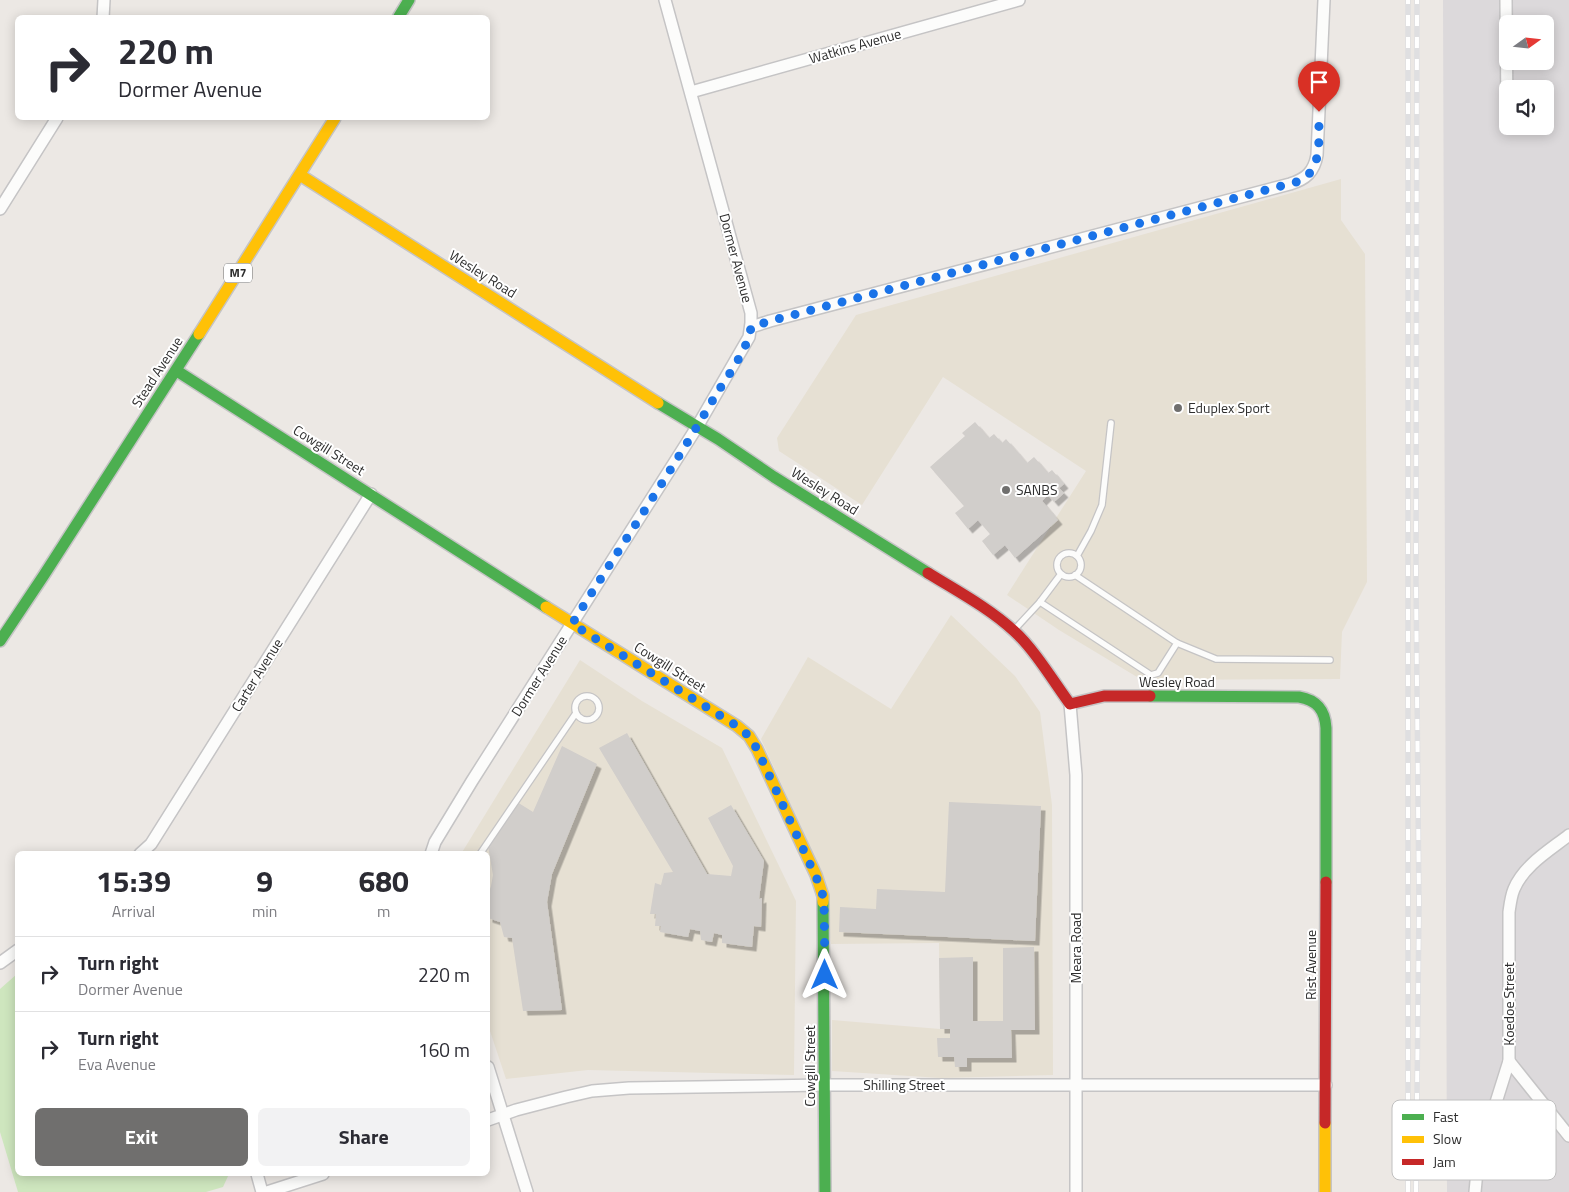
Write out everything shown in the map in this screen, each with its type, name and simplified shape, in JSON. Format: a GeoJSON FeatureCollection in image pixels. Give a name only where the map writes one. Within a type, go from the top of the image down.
{"type":"FeatureCollection","features":[{"type":"Feature","properties":{"kind":"street"},"geometry":{"type":"LineString","coordinates":[[102,15],[104,0]]}},
{"type":"Feature","properties":{"kind":"street"},"geometry":{"type":"LineString","coordinates":[[400,15],[409,0]]}},
{"type":"Feature","properties":{"kind":"street","name":"Dormer Avenue"},"geometry":{"type":"LineString","coordinates":[[432,851],[472,781],[697,427],[740,356],[749,337],[751,313],[665,0]]}},
{"type":"Feature","properties":{"kind":"street","name":"Watkins Avenue"},"geometry":{"type":"LineString","coordinates":[[691,92],[1019,0]]}},
{"type":"Feature","properties":{"kind":"street"},"geometry":{"type":"LineString","coordinates":[[751,327],[779,318],[1290,184],[1305,178],[1314,167],[1318,155],[1324,0]]}},
{"type":"Feature","properties":{"kind":"street"},"geometry":{"type":"LineString","coordinates":[[1506,0],[1507,80]]}},
{"type":"Feature","properties":{"kind":"street"},"geometry":{"type":"LineString","coordinates":[[0,209],[56,120]]}},
{"type":"Feature","properties":{"kind":"street","name":"Stead Avenue"},"geometry":{"type":"LineString","coordinates":[[0,641],[177,371],[334,120]]}},
{"type":"Feature","properties":{"kind":"street","name":"Wesley Road"},"geometry":{"type":"LineString","coordinates":[[300,175],[988,611],[1014,631],[1036,656],[1070,704],[1104,696],[1309,698],[1318,704],[1326,718],[1326,737]]}},
{"type":"Feature","properties":{"kind":"street","name":"Cowgill Street"},"geometry":{"type":"LineString","coordinates":[[177,371],[572,624],[737,726],[749,736],[757,749],[824,896],[825,1192]]}},
{"type":"Feature","properties":{"kind":"street","name":"Carter Avenue"},"geometry":{"type":"LineString","coordinates":[[152,849],[371,494]]}},
{"type":"Feature","properties":{"kind":"street","name":"Meara Road"},"geometry":{"type":"LineString","coordinates":[[1070,704],[1076,775],[1076,1192]]}},
{"type":"Feature","properties":{"kind":"street","name":"Rist Avenue"},"geometry":{"type":"LineString","coordinates":[[1325,1192],[1326,737]]}},
{"type":"Feature","properties":{"kind":"street","name":"Koedoe Street"},"geometry":{"type":"LineString","coordinates":[[1497,1100],[1509,1061],[1509,912],[1514,889],[1532,864],[1569,834]]}},
{"type":"Feature","properties":{"kind":"street"},"geometry":{"type":"LineString","coordinates":[[0,963],[15,952]]}},
{"type":"Feature","properties":{"kind":"street"},"geometry":{"type":"LineString","coordinates":[[1509,1061],[1540,1100]]}},
{"type":"Feature","properties":{"kind":"street"},"geometry":{"type":"LineString","coordinates":[[490,1073],[527,1192]]}},
{"type":"Feature","properties":{"kind":"street","name":"Shilling Street"},"geometry":{"type":"LineString","coordinates":[[490,1119],[554,1099],[610,1089],[825,1085],[1326,1085]]}},
{"type":"Feature","properties":{"kind":"street"},"geometry":{"type":"LineString","coordinates":[[1556,1120],[1569,1136]]}},
{"type":"Feature","properties":{"kind":"street"},"geometry":{"type":"LineString","coordinates":[[258,1176],[262,1192]]}},
{"type":"Feature","properties":{"kind":"street"},"geometry":{"type":"LineString","coordinates":[[267,1192],[317,1176]]}},
{"type":"Feature","properties":{"kind":"lane"},"geometry":{"type":"LineString","coordinates":[[1077,556],[1091,531],[1102,505],[1111,423]]}},
{"type":"Feature","properties":{"kind":"lane"},"geometry":{"type":"LineString","coordinates":[[1066,553],[1077,556],[1080,566],[1078,573],[1068,577],[1061,574],[1057,568],[1060,557],[1066,553]]}},
{"type":"Feature","properties":{"kind":"lane"},"geometry":{"type":"LineString","coordinates":[[1014,631],[1040,602],[1061,574]]}},
{"type":"Feature","properties":{"kind":"lane"},"geometry":{"type":"LineString","coordinates":[[1075,575],[1177,643],[1216,659],[1330,660]]}},
{"type":"Feature","properties":{"kind":"lane"},"geometry":{"type":"LineString","coordinates":[[1040,602],[1151,675],[1158,673],[1177,643]]}},
{"type":"Feature","properties":{"kind":"lane"},"geometry":{"type":"LineString","coordinates":[[482,851],[576,713],[575,704],[581,697],[586,695],[598,702],[598,711],[592,718],[583,719],[576,713]]}},
{"type":"Feature","properties":{"kind":"shaded area"},"geometry":{"type":"Polygon","coordinates":[[[1443,0],[1569,0],[1569,1192],[1447,1192],[1447,1180],[1556,1180],[1556,1100],[1447,1100],[1443,0]]]}},
{"type":"Feature","properties":{"kind":"shaded area","name":"Eduplex Sport"},"geometry":{"type":"Polygon","coordinates":[[[1341,179],[1341,220],[1365,254],[1367,582],[1342,632],[1340,679],[1142,680],[1059,630],[1007,595],[1086,471],[943,377],[862,505],[779,451],[777,438],[856,315],[1341,179]]]}},
{"type":"Feature","properties":{"kind":"shaded area"},"geometry":{"type":"Polygon","coordinates":[[[951,615],[1015,676],[1040,712],[1052,805],[1053,1075],[941,1078],[832,1071],[832,1020],[940,1029],[939,943],[831,944],[818,865],[761,739],[808,657],[891,709],[951,615]]]}},
{"type":"Feature","properties":{"kind":"shaded area"},"geometry":{"type":"Polygon","coordinates":[[[580,660],[642,701],[722,748],[796,901],[794,1075],[588,1070],[506,1079],[490,1031],[490,851],[463,851],[580,660]]]}},
{"type":"Feature","properties":{"kind":"green space"},"geometry":{"type":"Polygon","coordinates":[[[15,976],[15,1176],[228,1176],[223,1187],[206,1192],[18,1192],[0,1132],[0,989],[15,976]]]}},
{"type":"Feature","properties":{"kind":"building","name":"SANBS"},"geometry":{"type":"Polygon","coordinates":[[[975,422],[989,438],[994,434],[1002,443],[1006,439],[1027,463],[1034,457],[1048,473],[1052,470],[1064,484],[1059,488],[1064,493],[1054,502],[1048,495],[1042,501],[1058,520],[1015,558],[1005,545],[993,555],[982,541],[990,534],[978,520],[968,529],[955,513],[964,506],[930,467],[965,436],[962,433],[975,422]]]}},
{"type":"Feature","properties":{"kind":"building"},"geometry":{"type":"Polygon","coordinates":[[[627,733],[707,874],[731,876],[733,866],[708,818],[731,805],[764,861],[759,899],[762,898],[761,927],[754,926],[752,947],[722,943],[722,935],[714,933],[712,942],[701,940],[700,931],[690,929],[688,937],[660,932],[661,926],[655,926],[656,914],[650,914],[655,883],[661,885],[664,873],[673,872],[599,748],[627,733]]]}},
{"type":"Feature","properties":{"kind":"building"},"geometry":{"type":"Polygon","coordinates":[[[562,746],[597,764],[552,874],[547,902],[562,1010],[523,1011],[512,938],[504,937],[500,922],[490,919],[490,889],[493,875],[488,846],[517,802],[533,812],[562,746]]]}},
{"type":"Feature","properties":{"kind":"building"},"geometry":{"type":"Polygon","coordinates":[[[949,802],[1041,806],[1035,941],[839,932],[840,907],[876,909],[877,889],[945,892],[949,802]]]}},
{"type":"Feature","properties":{"kind":"building"},"geometry":{"type":"Polygon","coordinates":[[[1034,947],[1035,1030],[1011,1030],[1012,1058],[967,1058],[967,1067],[955,1067],[954,1057],[938,1057],[937,1038],[950,1038],[950,1029],[940,1029],[939,958],[973,957],[973,1021],[1003,1021],[1003,948],[1034,947]]]}},
{"type":"Feature","properties":{"kind":"railway"},"geometry":{"type":"LineString","coordinates":[[1408,0],[1408,1100]]}},
{"type":"Feature","properties":{"kind":"railway"},"geometry":{"type":"LineString","coordinates":[[1417,0],[1416,581],[1419,906],[1417,1100]]}},
{"type":"Feature","properties":{"kind":"railway"},"geometry":{"type":"LineString","coordinates":[[1408,1180],[1408,1192]]}},
{"type":"Feature","properties":{"kind":"railway"},"geometry":{"type":"LineString","coordinates":[[1416,1180],[1416,1192]]}},
{"type":"Feature","properties":{"kind":"traffic: fast"},"geometry":{"type":"LineString","coordinates":[[400,15],[409,0]]}},
{"type":"Feature","properties":{"kind":"traffic: fast"},"geometry":{"type":"LineString","coordinates":[[0,641],[199,334]]}},
{"type":"Feature","properties":{"kind":"traffic: fast"},"geometry":{"type":"LineString","coordinates":[[177,371],[546,607]]}},
{"type":"Feature","properties":{"kind":"traffic: fast"},"geometry":{"type":"LineString","coordinates":[[658,403],[718,439],[774,477],[928,573]]}},
{"type":"Feature","properties":{"kind":"traffic: fast"},"geometry":{"type":"LineString","coordinates":[[1150,696],[1299,697],[1305,698],[1319,707],[1324,716],[1326,728],[1326,882]]}},
{"type":"Feature","properties":{"kind":"traffic: fast"},"geometry":{"type":"LineString","coordinates":[[823,902],[825,1192]]}},
{"type":"Feature","properties":{"kind":"traffic: slow"},"geometry":{"type":"LineString","coordinates":[[199,334],[334,120]]}},
{"type":"Feature","properties":{"kind":"traffic: slow"},"geometry":{"type":"LineString","coordinates":[[300,175],[658,403]]}},
{"type":"Feature","properties":{"kind":"traffic: slow"},"geometry":{"type":"LineString","coordinates":[[546,607],[737,726],[749,736],[757,749],[816,875],[823,896],[823,902]]}},
{"type":"Feature","properties":{"kind":"traffic: slow"},"geometry":{"type":"LineString","coordinates":[[1325,1123],[1325,1192]]}},
{"type":"Feature","properties":{"kind":"traffic: jam"},"geometry":{"type":"LineString","coordinates":[[928,573],[983,607],[1014,631],[1036,656],[1070,704],[1104,696],[1150,696]]}},
{"type":"Feature","properties":{"kind":"traffic: jam"},"geometry":{"type":"LineString","coordinates":[[1325,1123],[1326,882]]}},
{"type":"Feature","properties":{"kind":"place","name":"Eduplex Sport"},"geometry":{"type":"Point","coordinates":[1178,408]}},
{"type":"Feature","properties":{"kind":"place","name":"SANBS"},"geometry":{"type":"Point","coordinates":[1006,490]}},
{"type":"Feature","properties":{"kind":"route"},"geometry":{"type":"LineString","coordinates":[[825,975],[824,896],[767,768],[749,736],[737,726],[572,624],[740,356],[749,337],[751,327],[1300,181],[1312,172],[1318,155],[1319,112]]}}]}
